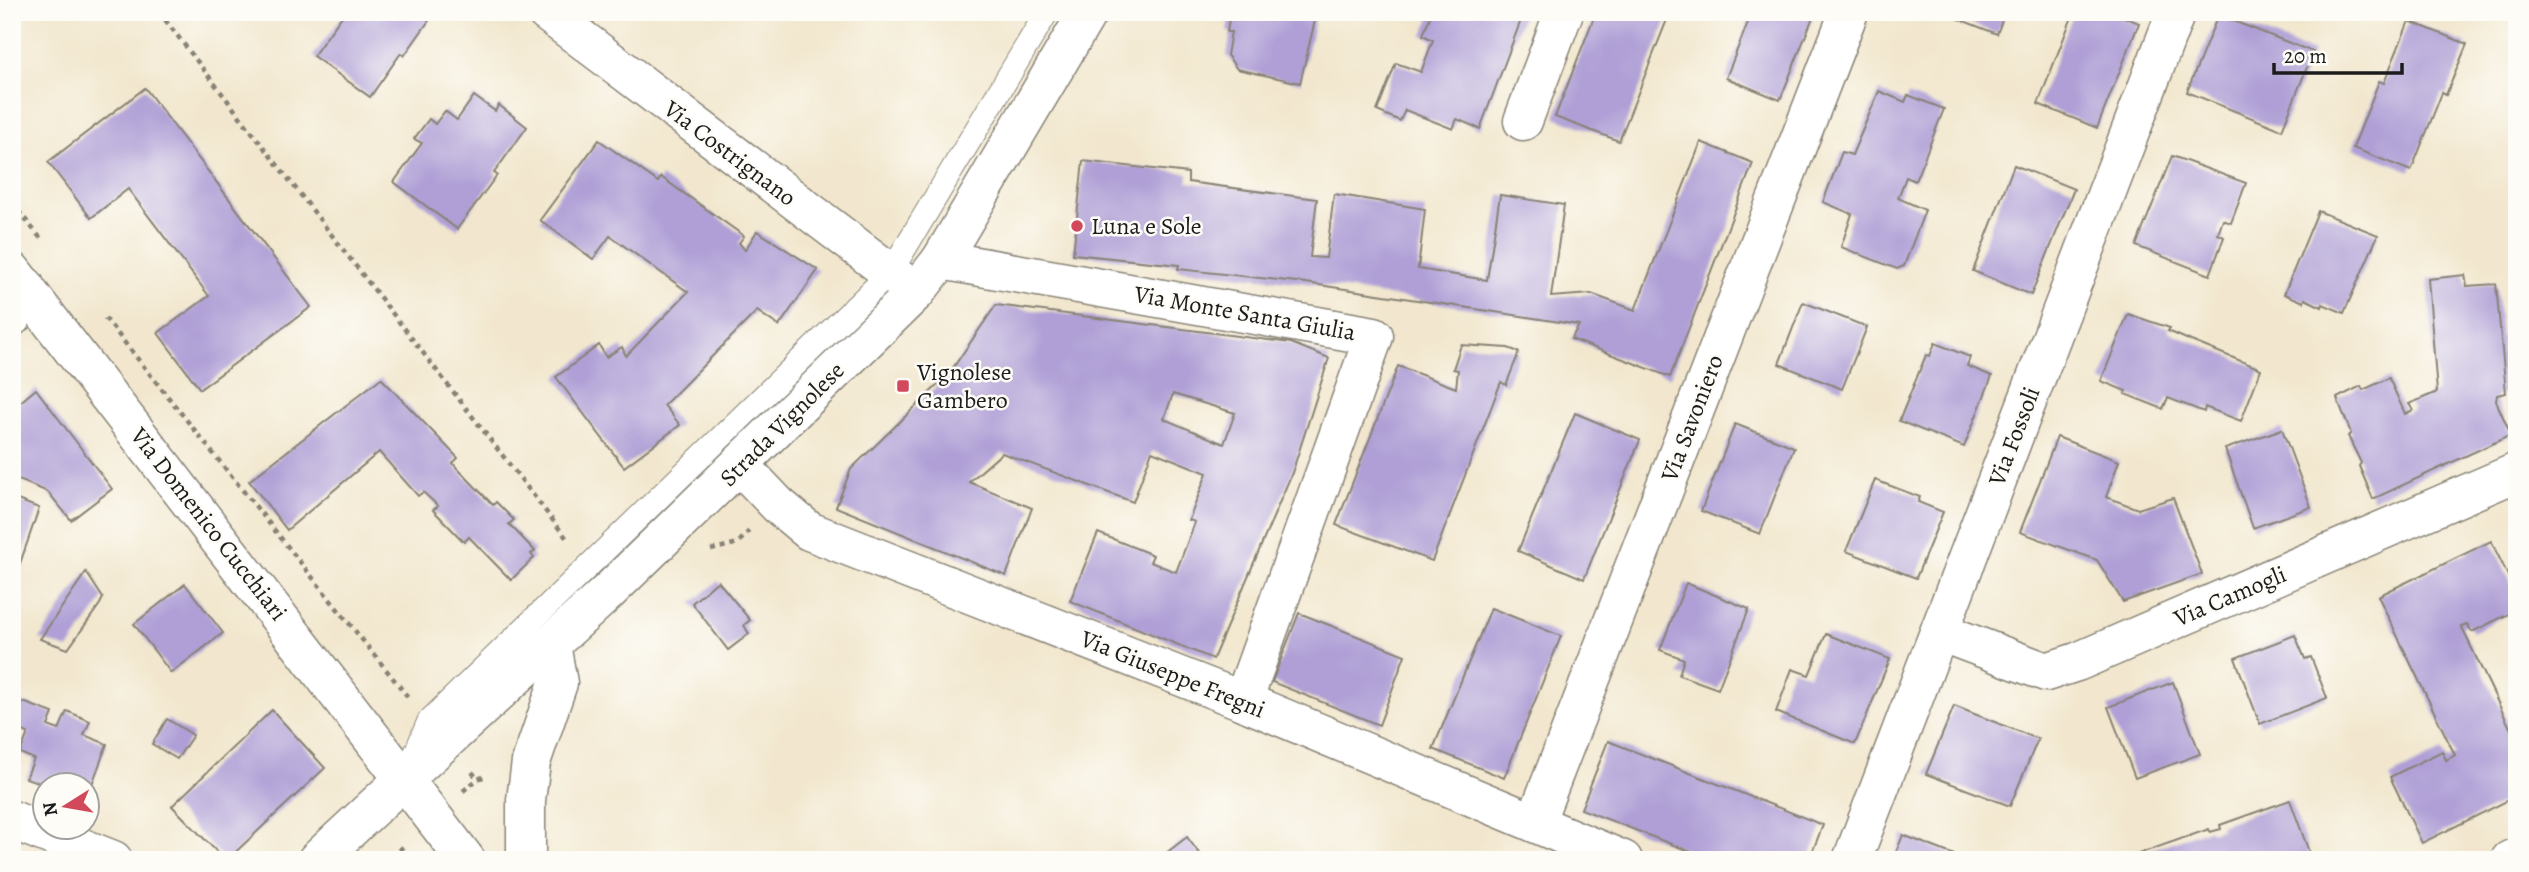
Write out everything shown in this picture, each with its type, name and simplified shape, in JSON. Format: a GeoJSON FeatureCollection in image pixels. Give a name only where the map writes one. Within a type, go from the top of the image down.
{"type":"FeatureCollection","features":[{"type":"Feature","properties":{"kind":"street","name":"Via Costrignano"},"geometry":{"type":"LineString","coordinates":[[546,12],[903,283]]}},
{"type":"Feature","properties":{"kind":"street","name":"Strada Vignolese"},"geometry":{"type":"LineString","coordinates":[[317,860],[405,778],[438,731],[551,645],[740,465],[903,283],[941,260],[1088,12]]}},
{"type":"Feature","properties":{"kind":"street"},"geometry":{"type":"LineString","coordinates":[[1522,121],[1564,12]]}},
{"type":"Feature","properties":{"kind":"street","name":"Via Savoniero"},"geometry":{"type":"LineString","coordinates":[[1535,823],[1849,12]]}},
{"type":"Feature","properties":{"kind":"street","name":"Via Fossoli"},"geometry":{"type":"LineString","coordinates":[[1852,860],[2176,12]]}},
{"type":"Feature","properties":{"kind":"street","name":"Via Monte Santa Giulia"},"geometry":{"type":"LineString","coordinates":[[941,260],[1374,336],[1243,701]]}},
{"type":"Feature","properties":{"kind":"street","name":"Via Domenico Cucchiari"},"geometry":{"type":"LineString","coordinates":[[17,291],[405,778],[466,860]]}},
{"type":"Feature","properties":{"kind":"street","name":"Via Giuseppe Fregni"},"geometry":{"type":"LineString","coordinates":[[740,465],[778,505],[809,531],[1243,701],[1623,860]]}},
{"type":"Feature","properties":{"kind":"street","name":"Via Camogli"},"geometry":{"type":"LineString","coordinates":[[1941,632],[2046,672],[2077,662],[2517,472]]}},
{"type":"Feature","properties":{"kind":"street"},"geometry":{"type":"LineString","coordinates":[[526,860],[526,800],[531,762],[558,683],[551,645]]}},
{"type":"Feature","properties":{"kind":"street"},"geometry":{"type":"LineString","coordinates":[[12,820],[113,860]]}},
{"type":"Feature","properties":{"kind":"street"},"geometry":{"type":"LineString","coordinates":[[2511,860],[2517,857]]}},
{"type":"Feature","properties":{"kind":"lane","name":"Strada Vignolese"},"geometry":{"type":"LineString","coordinates":[[438,731],[903,283],[1047,12]]}},
{"type":"Feature","properties":{"kind":"path"},"geometry":{"type":"LineString","coordinates":[[159,12],[568,540]]}},
{"type":"Feature","properties":{"kind":"path"},"geometry":{"type":"LineString","coordinates":[[12,203],[47,246]]}},
{"type":"Feature","properties":{"kind":"path"},"geometry":{"type":"LineString","coordinates":[[100,312],[478,779],[531,762]]}},
{"type":"Feature","properties":{"kind":"path"},"geometry":{"type":"LineString","coordinates":[[400,850],[407,860]]}},
{"type":"Feature","properties":{"kind":"building"},"geometry":{"type":"Polygon","coordinates":[[[345,12],[435,12],[404,56],[401,53],[370,97],[313,56],[345,12]]]}},
{"type":"Feature","properties":{"kind":"building"},"geometry":{"type":"Polygon","coordinates":[[[1230,12],[1317,12],[1300,83],[1237,69],[1227,55],[1231,32],[1227,32],[1230,12]]]}},
{"type":"Feature","properties":{"kind":"building"},"geometry":{"type":"Polygon","coordinates":[[[1432,12],[1524,12],[1480,129],[1457,119],[1453,129],[1405,110],[1400,121],[1377,111],[1396,63],[1421,72],[1433,40],[1423,35],[1432,12]]]}},
{"type":"Feature","properties":{"kind":"building"},"geometry":{"type":"Polygon","coordinates":[[[1596,12],[1670,12],[1619,141],[1555,117],[1596,12]]]}},
{"type":"Feature","properties":{"kind":"building"},"geometry":{"type":"Polygon","coordinates":[[[1752,12],[1815,12],[1780,100],[1726,78],[1752,12]]]}},
{"type":"Feature","properties":{"kind":"building"},"geometry":{"type":"Polygon","coordinates":[[[1941,12],[2005,12],[1997,34],[1941,12]]]}},
{"type":"Feature","properties":{"kind":"building"},"geometry":{"type":"Polygon","coordinates":[[[2074,12],[2112,12],[2139,23],[2097,128],[2038,104],[2074,12]]]}},
{"type":"Feature","properties":{"kind":"building"},"geometry":{"type":"Polygon","coordinates":[[[2218,15],[2313,52],[2282,130],[2187,92],[2218,15]]]}},
{"type":"Feature","properties":{"kind":"building"},"geometry":{"type":"Polygon","coordinates":[[[2409,21],[2467,44],[2446,95],[2442,93],[2411,171],[2353,148],[2379,81],[2384,83],[2409,21]]]}},
{"type":"Feature","properties":{"kind":"building"},"geometry":{"type":"Polygon","coordinates":[[[145,88],[311,307],[200,389],[158,333],[209,296],[128,189],[91,218],[48,162],[145,88]]]}},
{"type":"Feature","properties":{"kind":"building"},"geometry":{"type":"Polygon","coordinates":[[[1879,91],[1905,102],[1908,95],[1944,109],[1915,181],[1906,177],[1898,198],[1925,210],[1904,266],[1897,269],[1841,247],[1852,214],[1823,202],[1842,152],[1852,155],[1879,91]]]}},
{"type":"Feature","properties":{"kind":"building"},"geometry":{"type":"Polygon","coordinates":[[[474,96],[495,111],[499,105],[527,127],[494,173],[497,175],[457,229],[394,182],[422,143],[414,139],[429,119],[435,124],[445,111],[457,120],[474,96]]]}},
{"type":"Feature","properties":{"kind":"building"},"geometry":{"type":"Polygon","coordinates":[[[599,140],[658,182],[661,177],[744,236],[739,243],[745,250],[757,231],[818,270],[779,326],[757,311],[664,405],[680,425],[624,467],[556,377],[599,345],[606,357],[622,347],[626,356],[688,292],[610,236],[593,259],[540,220],[599,140]]]}},
{"type":"Feature","properties":{"kind":"building"},"geometry":{"type":"Polygon","coordinates":[[[1701,142],[1753,163],[1670,377],[1571,339],[1579,325],[1306,283],[1178,269],[1179,265],[1073,254],[1083,161],[1188,173],[1188,182],[1317,199],[1310,257],[1326,258],[1334,194],[1425,209],[1418,269],[1487,280],[1500,195],[1564,205],[1551,297],[1591,294],[1635,310],[1701,142]]]}},
{"type":"Feature","properties":{"kind":"building"},"geometry":{"type":"Polygon","coordinates":[[[2172,156],[2246,183],[2231,223],[2223,220],[2218,234],[2224,237],[2210,275],[2136,246],[2172,156]]]}},
{"type":"Feature","properties":{"kind":"building"},"geometry":{"type":"Polygon","coordinates":[[[2014,165],[2074,189],[2031,295],[1973,271],[2014,165]]]}},
{"type":"Feature","properties":{"kind":"building"},"geometry":{"type":"Polygon","coordinates":[[[2318,211],[2378,235],[2344,313],[2323,304],[2322,307],[2284,294],[2318,211]]]}},
{"type":"Feature","properties":{"kind":"building"},"geometry":{"type":"Polygon","coordinates":[[[2465,275],[2467,286],[2496,284],[2506,393],[2497,395],[2496,401],[2511,435],[2373,499],[2359,466],[2361,463],[2348,436],[2351,433],[2337,398],[2361,386],[2363,390],[2389,378],[2405,414],[2413,410],[2409,404],[2437,392],[2428,279],[2465,275]]]}},
{"type":"Feature","properties":{"kind":"building"},"geometry":{"type":"Polygon","coordinates":[[[1803,302],[1867,327],[1842,389],[1779,364],[1803,302]]]}},
{"type":"Feature","properties":{"kind":"building"},"geometry":{"type":"Polygon","coordinates":[[[996,305],[1291,343],[1329,358],[1292,473],[1213,659],[1070,601],[1098,533],[1153,555],[1150,562],[1176,572],[1195,522],[1189,520],[1207,473],[1152,451],[1133,502],[1002,453],[969,482],[1032,508],[1006,576],[836,507],[851,469],[948,375],[996,305]],[[1173,394],[1164,419],[1224,444],[1235,413],[1173,394]]]}},
{"type":"Feature","properties":{"kind":"building"},"geometry":{"type":"Polygon","coordinates":[[[2128,314],[2170,328],[2168,331],[2261,369],[2241,421],[2205,407],[2204,412],[2168,398],[2163,409],[2101,381],[2128,314]]]}},
{"type":"Feature","properties":{"kind":"building"},"geometry":{"type":"Polygon","coordinates":[[[1935,343],[1970,357],[1967,366],[1992,376],[1964,447],[1899,421],[1926,355],[1930,356],[1935,343]]]}},
{"type":"Feature","properties":{"kind":"building"},"geometry":{"type":"Polygon","coordinates":[[[1461,345],[1508,348],[1519,352],[1506,385],[1501,382],[1432,561],[1336,525],[1398,366],[1456,388],[1458,370],[1453,369],[1461,345]]]}},
{"type":"Feature","properties":{"kind":"building"},"geometry":{"type":"Polygon","coordinates":[[[381,378],[458,458],[453,463],[456,467],[493,505],[496,502],[514,520],[509,524],[535,551],[531,554],[534,558],[511,580],[469,537],[464,542],[433,510],[438,506],[423,492],[418,496],[379,452],[287,530],[249,481],[381,378]]]}},
{"type":"Feature","properties":{"kind":"building"},"geometry":{"type":"Polygon","coordinates":[[[36,389],[112,489],[71,520],[48,492],[12,477],[12,409],[36,389]]]}},
{"type":"Feature","properties":{"kind":"building"},"geometry":{"type":"Polygon","coordinates":[[[1575,413],[1640,440],[1584,579],[1518,551],[1575,413]]]}},
{"type":"Feature","properties":{"kind":"building"},"geometry":{"type":"Polygon","coordinates":[[[1735,424],[1794,447],[1760,534],[1701,511],[1735,424]]]}},
{"type":"Feature","properties":{"kind":"building"},"geometry":{"type":"Polygon","coordinates":[[[2282,429],[2311,507],[2253,528],[2225,449],[2282,429]]]}},
{"type":"Feature","properties":{"kind":"building"},"geometry":{"type":"Polygon","coordinates":[[[2057,437],[2119,461],[2106,497],[2138,509],[2173,498],[2202,574],[2123,602],[2097,560],[2020,532],[2057,437]]]}},
{"type":"Feature","properties":{"kind":"building"},"geometry":{"type":"Polygon","coordinates":[[[1875,480],[1920,497],[1918,502],[1943,512],[1916,578],[1846,551],[1875,480]]]}},
{"type":"Feature","properties":{"kind":"building"},"geometry":{"type":"Polygon","coordinates":[[[12,498],[39,508],[13,584],[12,584],[12,498]]]}},
{"type":"Feature","properties":{"kind":"building"},"geometry":{"type":"Polygon","coordinates":[[[2491,541],[2517,594],[2517,610],[2472,632],[2467,624],[2461,626],[2517,742],[2517,796],[2422,843],[2390,777],[2442,751],[2446,760],[2455,755],[2378,596],[2491,541]]]}},
{"type":"Feature","properties":{"kind":"building"},"geometry":{"type":"Polygon","coordinates":[[[86,572],[103,598],[100,604],[68,649],[40,639],[86,572]]]}},
{"type":"Feature","properties":{"kind":"building"},"geometry":{"type":"Polygon","coordinates":[[[718,581],[750,620],[744,625],[749,634],[728,650],[692,603],[718,581]]]}},
{"type":"Feature","properties":{"kind":"building"},"geometry":{"type":"Polygon","coordinates":[[[1686,583],[1749,609],[1718,689],[1679,675],[1684,659],[1660,650],[1686,583]]]}},
{"type":"Feature","properties":{"kind":"building"},"geometry":{"type":"Polygon","coordinates":[[[185,584],[223,633],[171,673],[134,624],[185,584]]]}},
{"type":"Feature","properties":{"kind":"building"},"geometry":{"type":"Polygon","coordinates":[[[1491,608],[1561,636],[1504,778],[1433,749],[1491,608]]]}},
{"type":"Feature","properties":{"kind":"building"},"geometry":{"type":"Polygon","coordinates":[[[1299,613],[1405,655],[1379,725],[1272,682],[1299,613]]]}},
{"type":"Feature","properties":{"kind":"building"},"geometry":{"type":"Polygon","coordinates":[[[1826,634],[1890,659],[1855,744],[1776,712],[1792,669],[1809,675],[1826,634]]]}},
{"type":"Feature","properties":{"kind":"building"},"geometry":{"type":"Polygon","coordinates":[[[2295,635],[2305,659],[2311,657],[2327,698],[2260,724],[2235,658],[2295,635]]]}},
{"type":"Feature","properties":{"kind":"building"},"geometry":{"type":"Polygon","coordinates":[[[2173,682],[2200,754],[2135,778],[2108,707],[2173,682]]]}},
{"type":"Feature","properties":{"kind":"building"},"geometry":{"type":"Polygon","coordinates":[[[23,702],[53,713],[48,726],[59,730],[67,711],[90,721],[84,735],[107,744],[97,770],[32,770],[32,780],[26,778],[34,759],[20,753],[28,733],[13,727],[23,702]]]}},
{"type":"Feature","properties":{"kind":"building"},"geometry":{"type":"Polygon","coordinates":[[[1954,706],[2038,739],[2010,806],[1926,774],[1954,706]]]}},
{"type":"Feature","properties":{"kind":"building"},"geometry":{"type":"Polygon","coordinates":[[[272,710],[325,768],[225,860],[172,806],[272,710]]]}},
{"type":"Feature","properties":{"kind":"building"},"geometry":{"type":"Polygon","coordinates":[[[167,719],[193,735],[177,759],[152,744],[167,719]]]}},
{"type":"Feature","properties":{"kind":"building"},"geometry":{"type":"Polygon","coordinates":[[[1608,741],[1823,825],[1809,860],[1712,860],[1581,809],[1608,741]]]}},
{"type":"Feature","properties":{"kind":"building"},"geometry":{"type":"Polygon","coordinates":[[[2290,800],[2312,860],[2137,860],[2135,855],[2209,829],[2210,832],[2221,829],[2220,825],[2290,800]]]}},
{"type":"Feature","properties":{"kind":"building"},"geometry":{"type":"Polygon","coordinates":[[[1903,835],[1967,860],[1893,860],[1903,835]]]}},
{"type":"Feature","properties":{"kind":"building"},"geometry":{"type":"Polygon","coordinates":[[[1187,837],[1204,860],[1157,860],[1187,837]]]}},
{"type":"Feature","properties":{"kind":"place","name":"Luna e Sole"},"geometry":{"type":"Point","coordinates":[1077,226]}},
{"type":"Feature","properties":{"kind":"place","name":"Vignolese Gambero"},"geometry":{"type":"Point","coordinates":[903,386]}}]}
